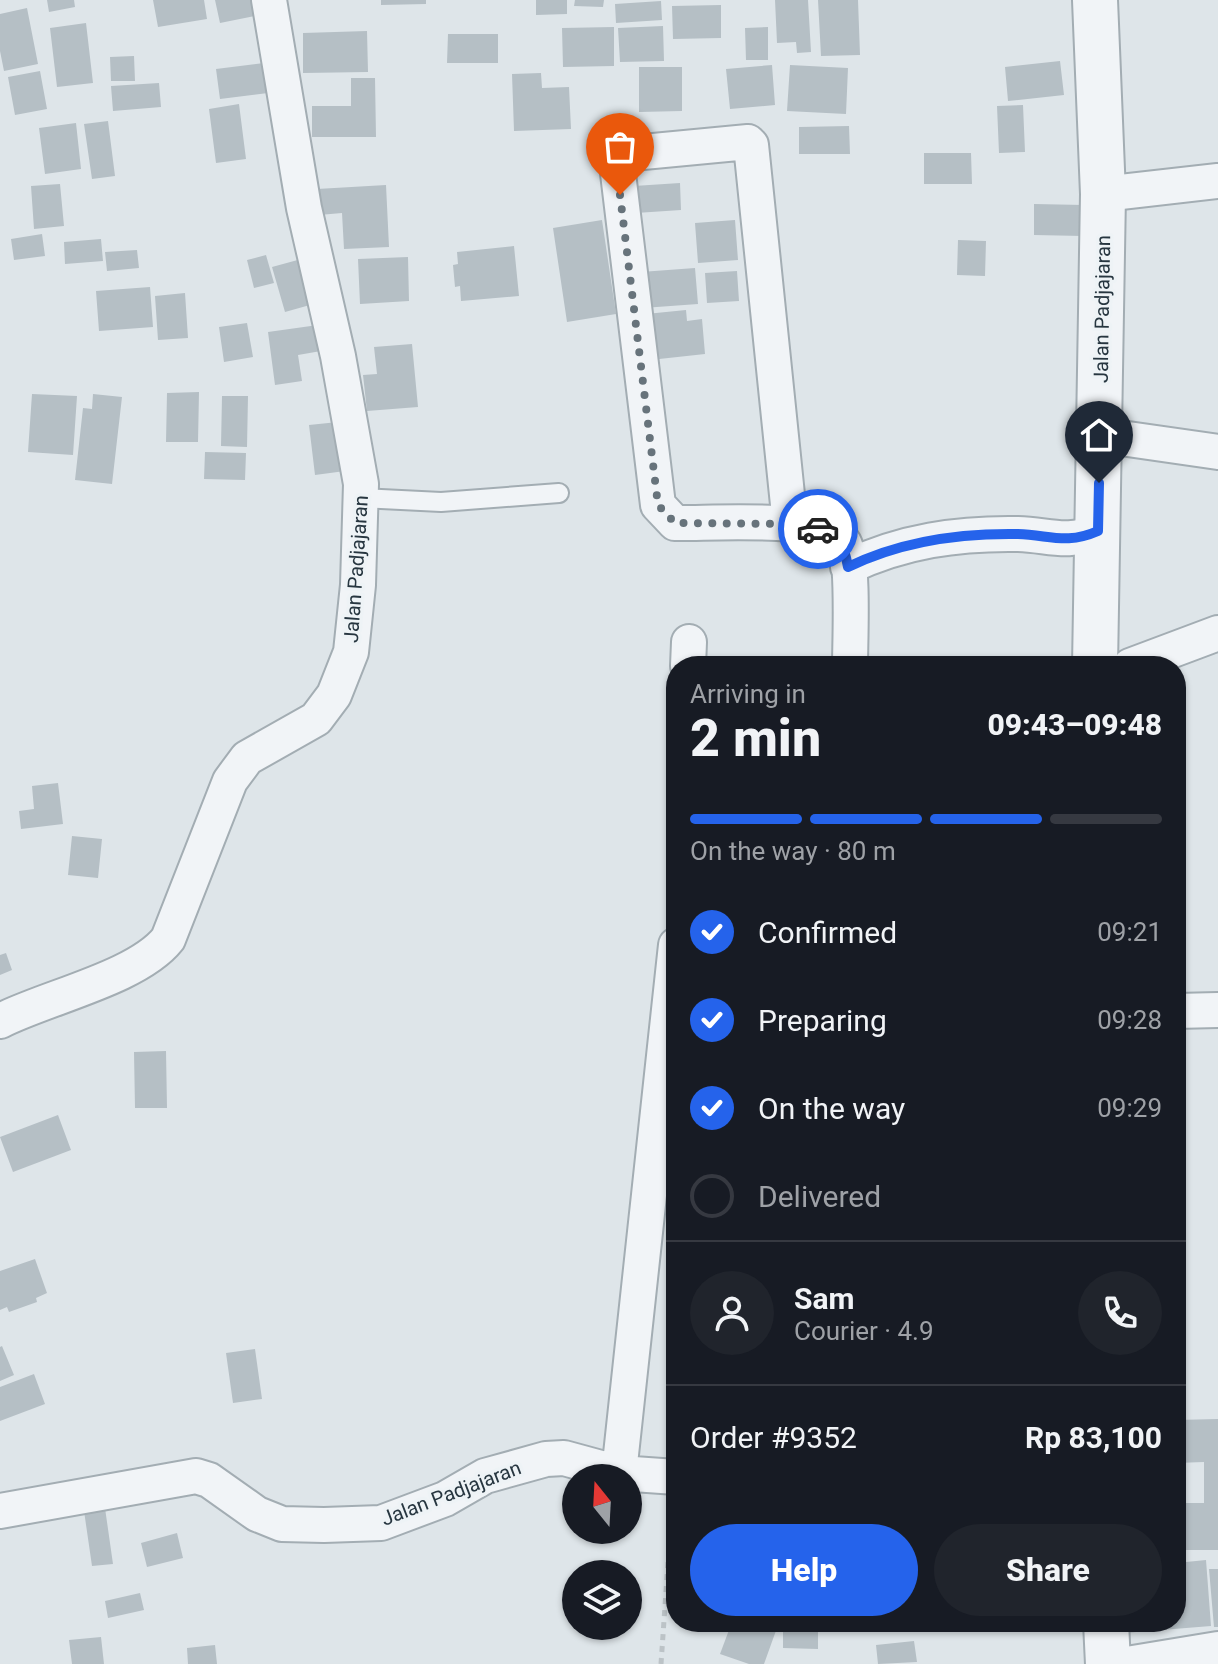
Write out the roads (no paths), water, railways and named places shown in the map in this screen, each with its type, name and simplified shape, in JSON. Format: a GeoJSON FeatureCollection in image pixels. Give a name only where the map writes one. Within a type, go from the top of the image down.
{"type":"FeatureCollection","features":[{"type":"Feature","properties":{"kind":"street","name":"Jalan Padjajaran"},"geometry":{"type":"LineString","coordinates":[[0,1021],[25,1008],[134,966],[154,954],[168,939],[230,781],[247,758],[316,719],[334,695],[351,652],[358,585],[361,484],[338,356],[304,208],[269,0]]}},
{"type":"Feature","properties":{"kind":"street","name":"Jalan Padjajaran"},"geometry":{"type":"LineString","coordinates":[[1095,0],[1103,194],[1095,656]]}},
{"type":"Feature","properties":{"kind":"street"},"geometry":{"type":"LineString","coordinates":[[790,524],[751,145],[748,142],[622,154],[617,165],[658,505],[675,523],[790,524],[822,529],[837,537],[844,544],[848,567],[850,656]]}},
{"type":"Feature","properties":{"kind":"street"},"geometry":{"type":"LineString","coordinates":[[1103,194],[1218,181]]}},
{"type":"Feature","properties":{"kind":"street"},"geometry":{"type":"LineString","coordinates":[[1100,435],[1218,452]]}},
{"type":"Feature","properties":{"kind":"street"},"geometry":{"type":"LineString","coordinates":[[848,567],[884,549],[923,540],[1018,534],[1074,540],[1098,531]]}},
{"type":"Feature","properties":{"kind":"street"},"geometry":{"type":"LineString","coordinates":[[1157,656],[1218,633]]}},
{"type":"Feature","properties":{"kind":"street"},"geometry":{"type":"LineString","coordinates":[[1186,1011],[1218,1010]]}},
{"type":"Feature","properties":{"kind":"street"},"geometry":{"type":"LineString","coordinates":[[620,1464],[666,1038]]}},
{"type":"Feature","properties":{"kind":"street","name":"Jalan Padjajaran"},"geometry":{"type":"LineString","coordinates":[[0,1511],[196,1476],[209,1480],[257,1514],[282,1524],[381,1523],[445,1499],[485,1476],[546,1459],[564,1458],[586,1464]]}},
{"type":"Feature","properties":{"kind":"street","name":"Jalan Padjajaran"},"geometry":{"type":"LineString","coordinates":[[642,1475],[666,1476]]}},
{"type":"Feature","properties":{"kind":"street"},"geometry":{"type":"LineString","coordinates":[[1106,1632],[1108,1664]]}},
{"type":"Feature","properties":{"kind":"street"},"geometry":{"type":"LineString","coordinates":[[1127,1664],[1218,1649]]}},
{"type":"Feature","properties":{"kind":"lane"},"geometry":{"type":"LineString","coordinates":[[361,498],[441,502],[559,493]]}}]}
